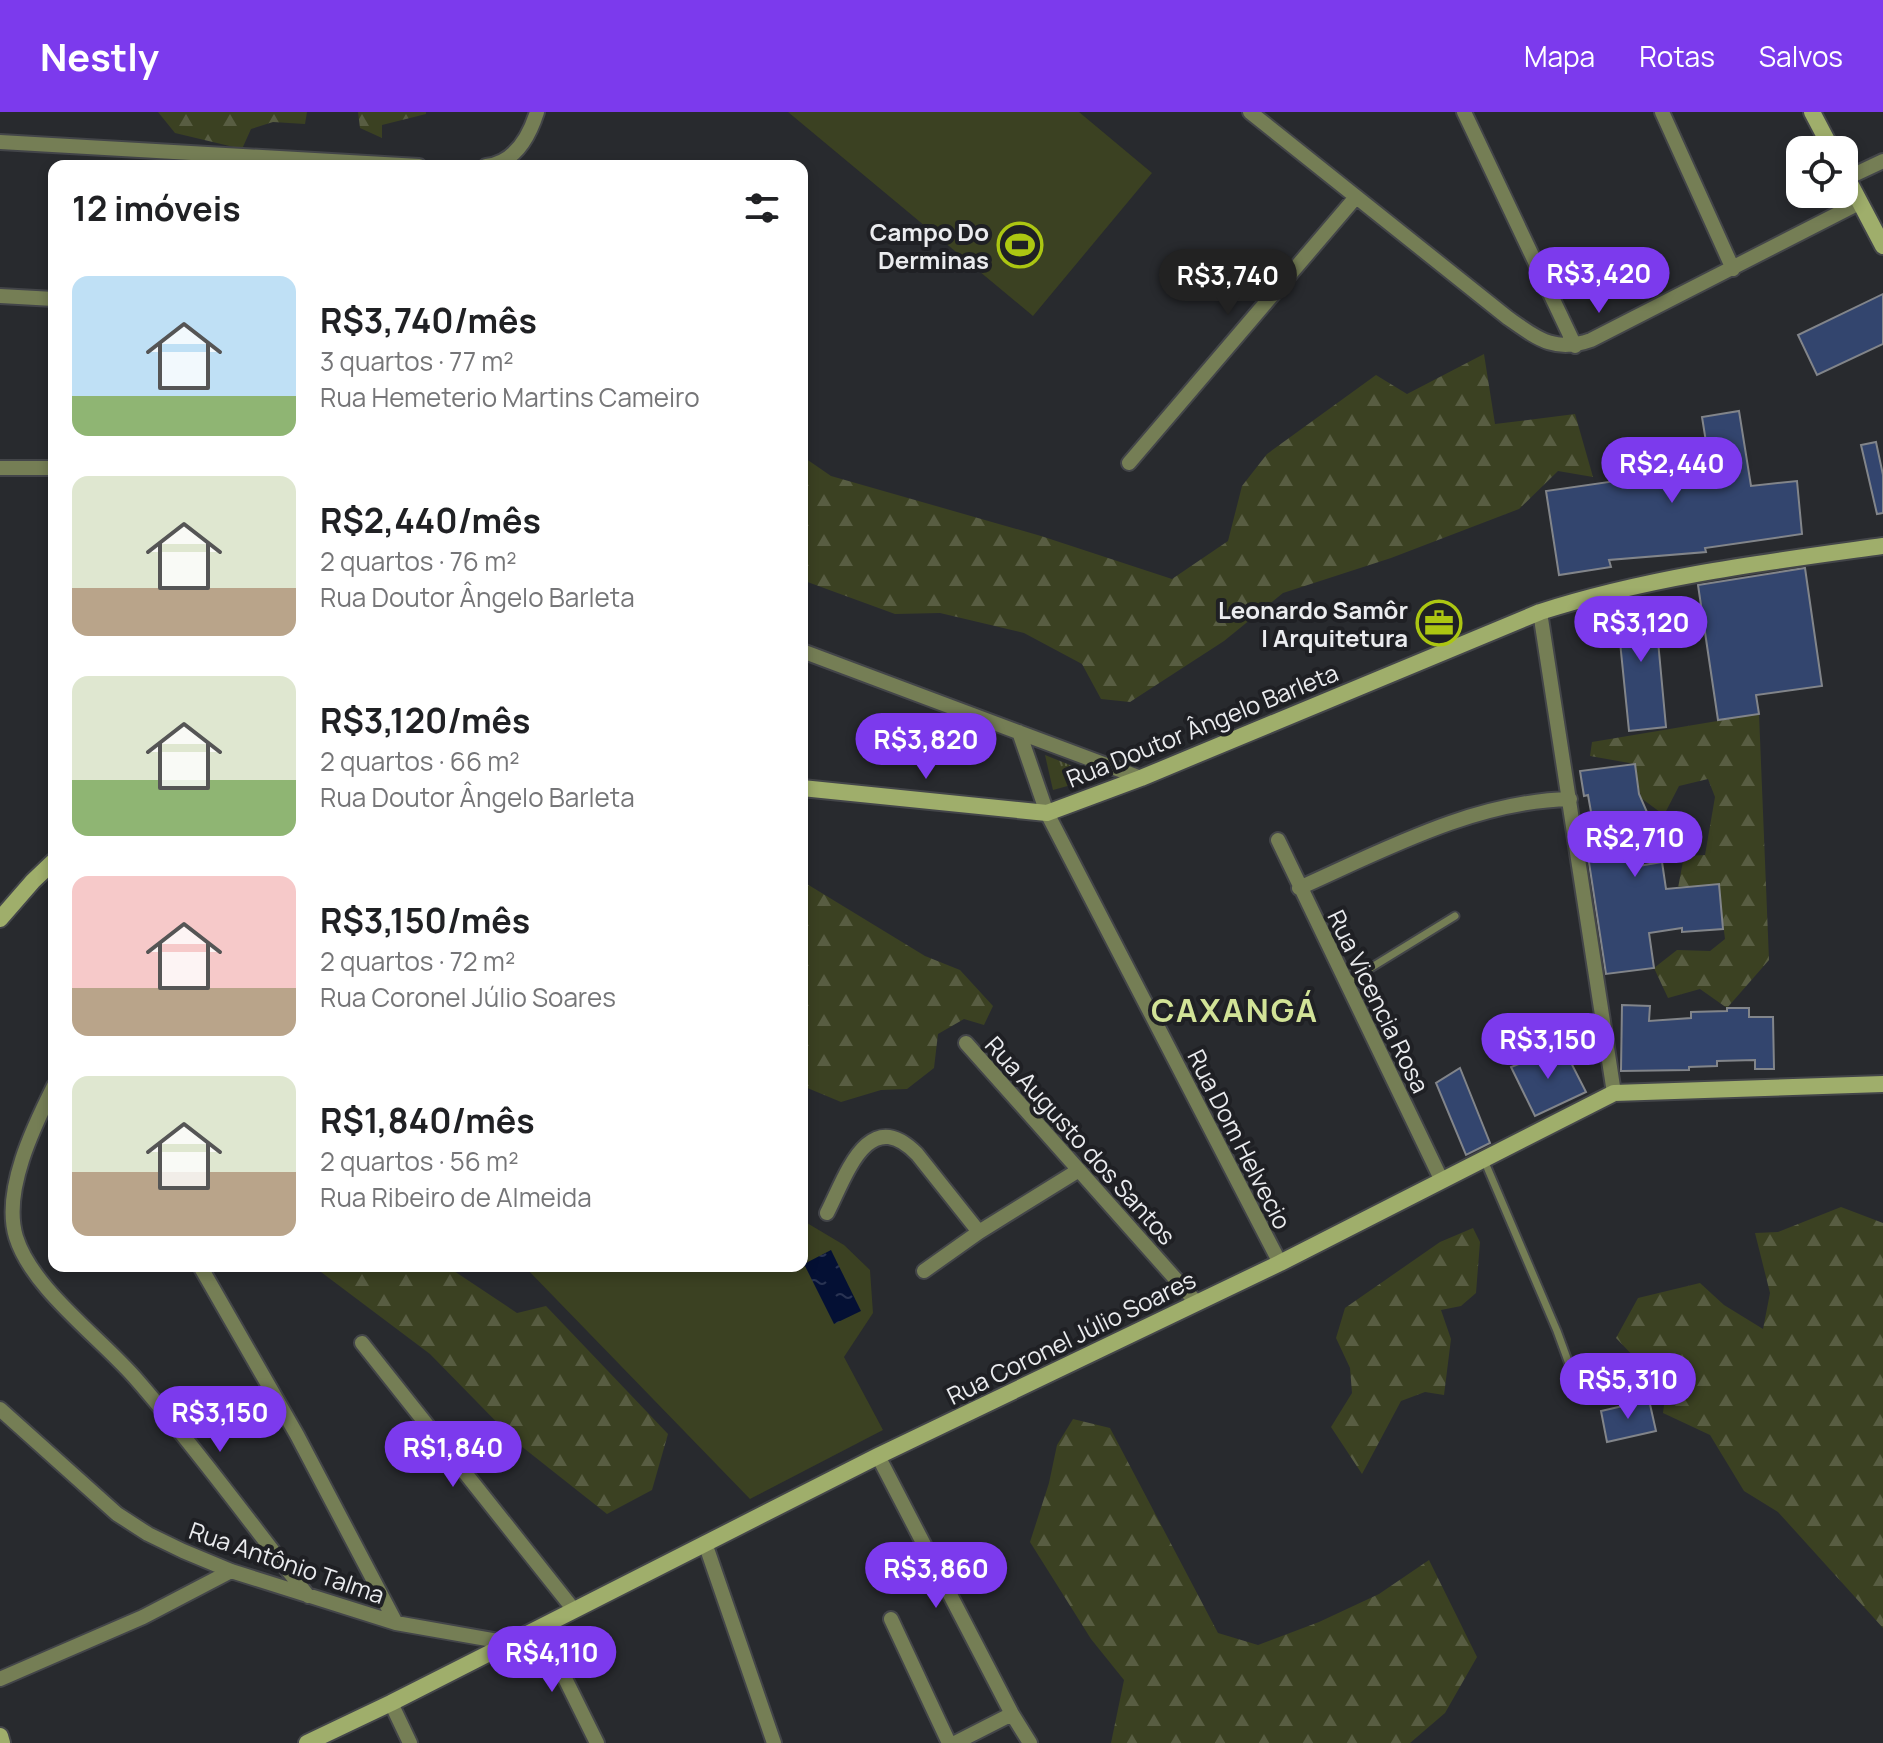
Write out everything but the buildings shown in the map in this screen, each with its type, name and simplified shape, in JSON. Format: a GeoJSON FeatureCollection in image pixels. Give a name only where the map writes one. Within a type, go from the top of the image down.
{"type":"FeatureCollection","features":[{"type":"Feature","properties":{"kind":"street"},"geometry":{"type":"LineString","coordinates":[[505,160],[520,147],[537,112]]}},
{"type":"Feature","properties":{"kind":"street"},"geometry":{"type":"LineString","coordinates":[[1250,112],[1527,332],[1558,346],[1575,346],[1859,203],[1883,246]]}},
{"type":"Feature","properties":{"kind":"street"},"geometry":{"type":"LineString","coordinates":[[1464,112],[1575,346]]}},
{"type":"Feature","properties":{"kind":"street"},"geometry":{"type":"LineString","coordinates":[[1662,112],[1733,269]]}},
{"type":"Feature","properties":{"kind":"street"},"geometry":{"type":"LineString","coordinates":[[1812,112],[1825,136]]}},
{"type":"Feature","properties":{"kind":"street"},"geometry":{"type":"LineString","coordinates":[[0,142],[314,160]]}},
{"type":"Feature","properties":{"kind":"street"},"geometry":{"type":"LineString","coordinates":[[1858,170],[1883,161]]}},
{"type":"Feature","properties":{"kind":"street"},"geometry":{"type":"LineString","coordinates":[[1129,463],[1356,197]]}},
{"type":"Feature","properties":{"kind":"street"},"geometry":{"type":"LineString","coordinates":[[0,296],[48,299]]}},
{"type":"Feature","properties":{"kind":"street"},"geometry":{"type":"LineString","coordinates":[[0,468],[48,468]]}},
{"type":"Feature","properties":{"kind":"street","name":"Rua Doutor Ângelo Barleta"},"geometry":{"type":"LineString","coordinates":[[1047,813],[1141,778],[1540,612],[1593,595],[1747,565],[1883,546]]}},
{"type":"Feature","properties":{"kind":"street"},"geometry":{"type":"LineString","coordinates":[[1540,612],[1614,1093]]}},
{"type":"Feature","properties":{"kind":"street"},"geometry":{"type":"LineString","coordinates":[[808,653],[1141,778]]}},
{"type":"Feature","properties":{"kind":"street","name":"Rua Dom Helvecio"},"geometry":{"type":"LineString","coordinates":[[1019,732],[1047,813],[1280,1263]]}},
{"type":"Feature","properties":{"kind":"street"},"geometry":{"type":"LineString","coordinates":[[808,789],[1047,813]]}},
{"type":"Feature","properties":{"kind":"street"},"geometry":{"type":"LineString","coordinates":[[1299,888],[1434,830],[1480,814],[1532,802],[1570,799]]}},
{"type":"Feature","properties":{"kind":"street","name":"Rua Vicencia Rosa"},"geometry":{"type":"LineString","coordinates":[[1278,840],[1442,1181]]}},
{"type":"Feature","properties":{"kind":"street"},"geometry":{"type":"LineString","coordinates":[[0,919],[48,867]]}},
{"type":"Feature","properties":{"kind":"street","name":"Rua Augusto dos Santos"},"geometry":{"type":"LineString","coordinates":[[966,1043],[1196,1302]]}},
{"type":"Feature","properties":{"kind":"street","name":"Rua Coronel Júlio Soares"},"geometry":{"type":"LineString","coordinates":[[307,1743],[878,1456],[1280,1263],[1614,1093],[1883,1084]]}},
{"type":"Feature","properties":{"kind":"street"},"geometry":{"type":"LineString","coordinates":[[48,1099],[20,1162],[14,1198],[15,1234],[25,1260],[53,1295],[100,1340],[170,1419],[308,1596]]}},
{"type":"Feature","properties":{"kind":"street"},"geometry":{"type":"LineString","coordinates":[[827,1213],[854,1161],[866,1146],[882,1135],[893,1136],[917,1154],[979,1232]]}},
{"type":"Feature","properties":{"kind":"street"},"geometry":{"type":"LineString","coordinates":[[924,1271],[979,1232],[1079,1170]]}},
{"type":"Feature","properties":{"kind":"street"},"geometry":{"type":"LineString","coordinates":[[204,1272],[262,1372],[396,1623]]}},
{"type":"Feature","properties":{"kind":"street"},"geometry":{"type":"LineString","coordinates":[[362,1343],[574,1610]]}},
{"type":"Feature","properties":{"kind":"street","name":"Rua Antônio Talma"},"geometry":{"type":"LineString","coordinates":[[0,1409],[117,1514],[148,1534],[231,1571],[396,1623],[510,1643]]}},
{"type":"Feature","properties":{"kind":"street"},"geometry":{"type":"LineString","coordinates":[[878,1456],[1030,1743]]}},
{"type":"Feature","properties":{"kind":"street"},"geometry":{"type":"LineString","coordinates":[[705,1543],[774,1743]]}},
{"type":"Feature","properties":{"kind":"street"},"geometry":{"type":"LineString","coordinates":[[0,1679],[143,1617],[231,1571]]}},
{"type":"Feature","properties":{"kind":"street"},"geometry":{"type":"LineString","coordinates":[[891,1619],[952,1743],[1012,1714]]}},
{"type":"Feature","properties":{"kind":"street"},"geometry":{"type":"LineString","coordinates":[[540,1628],[597,1743]]}},
{"type":"Feature","properties":{"kind":"street"},"geometry":{"type":"LineString","coordinates":[[391,1703],[410,1743]]}},
{"type":"Feature","properties":{"kind":"street"},"geometry":{"type":"LineString","coordinates":[[0,1736],[2,1743]]}},
{"type":"Feature","properties":{"kind":"lane"},"geometry":{"type":"LineString","coordinates":[[1346,983],[1455,916]]}},
{"type":"Feature","properties":{"kind":"lane"},"geometry":{"type":"LineString","coordinates":[[1484,1160],[1557,1331],[1579,1391]]}},
{"type":"Feature","properties":{"kind":"green space"},"geometry":{"type":"Polygon","coordinates":[[[158,112],[307,112],[305,124],[273,122],[251,129],[242,149],[175,133],[158,112]]]}},
{"type":"Feature","properties":{"kind":"green space"},"geometry":{"type":"Polygon","coordinates":[[[358,112],[426,114],[382,125],[382,138],[360,128],[358,112]]]}},
{"type":"Feature","properties":{"kind":"green space","name":"Campo Do Derminas"},"geometry":{"type":"Polygon","coordinates":[[[788,112],[1079,112],[1152,173],[1033,316],[788,112]]]}},
{"type":"Feature","properties":{"kind":"green space"},"geometry":{"type":"Polygon","coordinates":[[[1484,354],[1495,424],[1575,414],[1593,477],[1558,471],[1519,509],[1391,558],[1283,593],[1224,641],[1130,702],[1101,699],[1082,664],[1024,633],[940,613],[895,614],[808,582],[808,460],[831,476],[1041,536],[1172,579],[1228,541],[1242,486],[1267,454],[1376,375],[1407,394],[1484,354]]]}},
{"type":"Feature","properties":{"kind":"green space"},"geometry":{"type":"Polygon","coordinates":[[[1759,714],[1769,960],[1727,1008],[1700,989],[1668,998],[1654,968],[1677,950],[1710,951],[1725,939],[1718,884],[1678,888],[1684,856],[1705,855],[1715,797],[1708,779],[1679,786],[1664,815],[1641,798],[1635,764],[1590,756],[1592,742],[1759,714]]]}},
{"type":"Feature","properties":{"kind":"green space"},"geometry":{"type":"Polygon","coordinates":[[[1045,755],[1100,777],[1053,790],[1045,755]]]}},
{"type":"Feature","properties":{"kind":"green space"},"geometry":{"type":"Polygon","coordinates":[[[808,885],[925,956],[960,970],[993,1006],[984,1025],[964,1019],[938,1034],[934,1068],[907,1089],[881,1090],[841,1102],[808,1088],[808,885]]]}},
{"type":"Feature","properties":{"kind":"green space"},"geometry":{"type":"Polygon","coordinates":[[[1841,1207],[1883,1223],[1883,1628],[1778,1512],[1744,1491],[1710,1435],[1663,1413],[1666,1390],[1616,1338],[1638,1298],[1700,1283],[1724,1305],[1763,1329],[1770,1293],[1755,1233],[1778,1232],[1841,1207]]]}},
{"type":"Feature","properties":{"kind":"green space"},"geometry":{"type":"Polygon","coordinates":[[[808,1224],[844,1245],[870,1270],[873,1313],[844,1357],[883,1430],[750,1499],[530,1272],[808,1272],[808,1224]]]}},
{"type":"Feature","properties":{"kind":"green space"},"geometry":{"type":"Polygon","coordinates":[[[1473,1228],[1480,1242],[1476,1293],[1461,1306],[1441,1310],[1451,1339],[1444,1395],[1425,1392],[1401,1401],[1362,1474],[1331,1427],[1352,1393],[1350,1368],[1336,1338],[1345,1308],[1440,1242],[1473,1228]]]}},
{"type":"Feature","properties":{"kind":"green space"},"geometry":{"type":"Polygon","coordinates":[[[321,1272],[456,1272],[517,1313],[546,1306],[668,1434],[652,1490],[607,1514],[516,1442],[430,1354],[321,1272]]]}},
{"type":"Feature","properties":{"kind":"green space"},"geometry":{"type":"Polygon","coordinates":[[[1073,1419],[1110,1428],[1218,1633],[1258,1645],[1319,1622],[1379,1594],[1429,1560],[1477,1657],[1445,1713],[1410,1743],[1111,1743],[1124,1680],[1091,1639],[1030,1542],[1049,1483],[1057,1445],[1073,1419]]]}},
{"type":"Feature","properties":{"kind":"water"},"geometry":{"type":"Polygon","coordinates":[[[831,1250],[861,1311],[834,1324],[808,1272],[808,1262],[831,1250]]]}},
{"type":"Feature","properties":{"kind":"place","name":"Campo Do Derminas"},"geometry":{"type":"Point","coordinates":[1020,245]}},
{"type":"Feature","properties":{"kind":"place","name":"Leonardo Samôr | Arquitetura"},"geometry":{"type":"Point","coordinates":[1439,623]}},
{"type":"Feature","properties":{"kind":"district","name":"CAXANGÁ"},"geometry":{"type":"Point","coordinates":[1235,1010]}}]}
